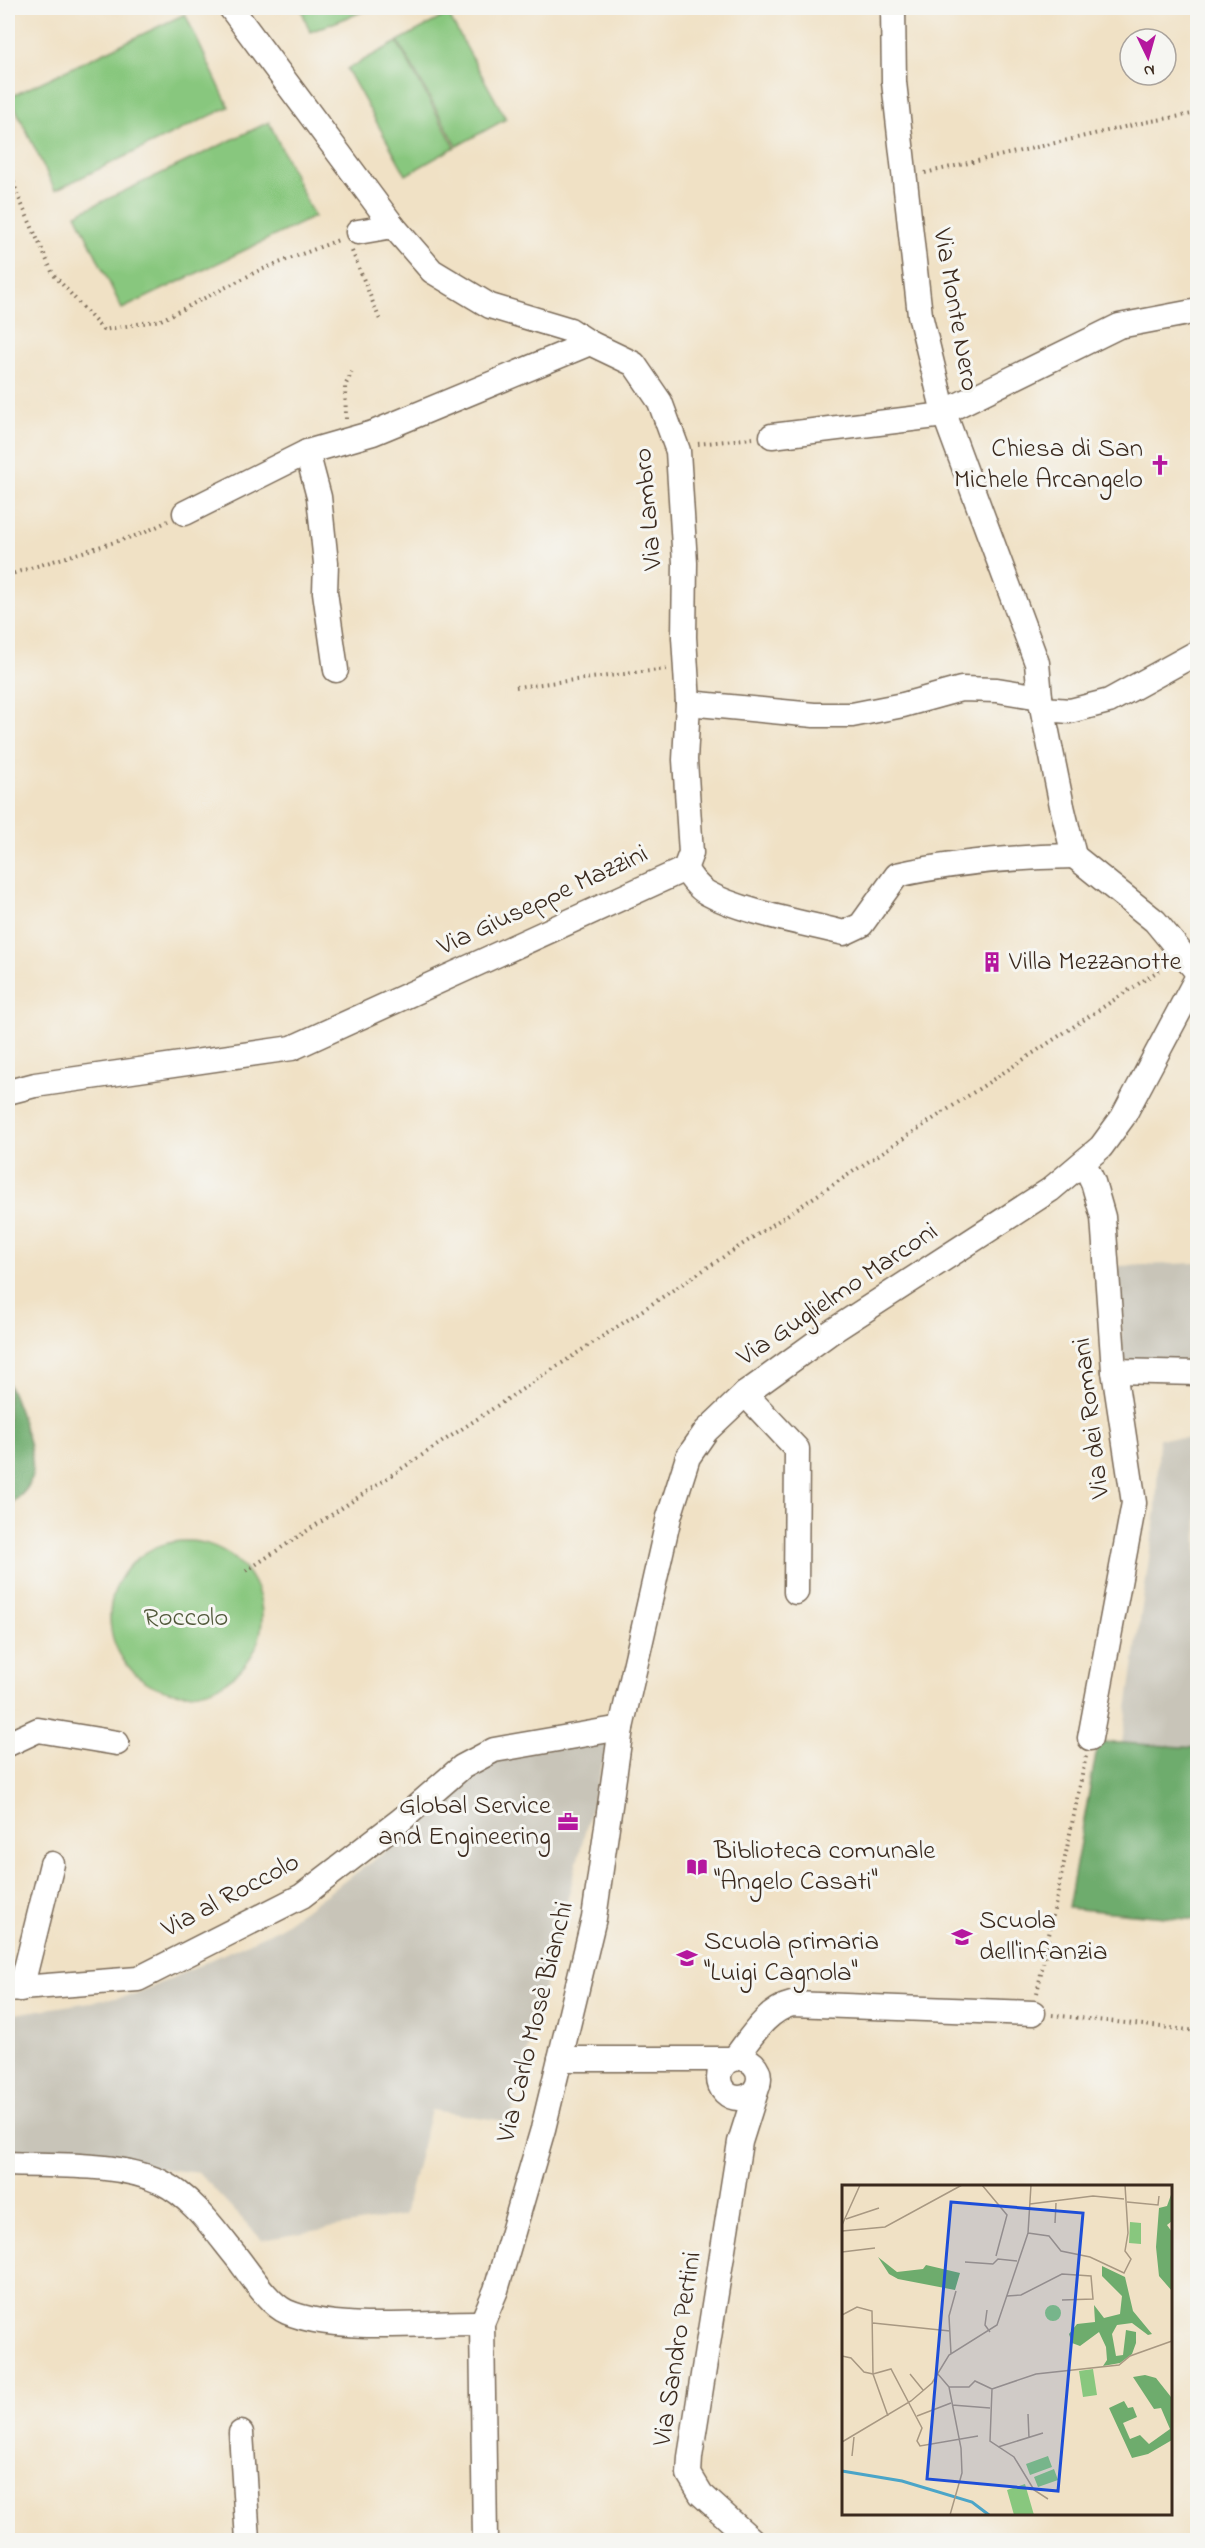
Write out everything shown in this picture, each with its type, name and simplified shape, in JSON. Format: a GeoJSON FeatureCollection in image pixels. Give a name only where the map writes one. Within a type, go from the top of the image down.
{"type":"FeatureCollection","features":[{"type":"Feature","properties":{"kind":"street","name":"Via Lambro"},"geometry":{"type":"LineString","coordinates":[[231,8],[393,226],[432,271],[490,306],[570,330],[590,343],[634,364],[660,402],[677,446],[686,563],[685,667],[688,703],[685,760],[691,853],[685,869]]}},
{"type":"Feature","properties":{"kind":"street","name":"Via Monte Nero"},"geometry":{"type":"LineString","coordinates":[[893,8],[894,82],[920,315],[944,413],[1037,663],[1042,703],[1074,856]]}},
{"type":"Feature","properties":{"kind":"street"},"geometry":{"type":"LineString","coordinates":[[352,234],[393,226]]}},
{"type":"Feature","properties":{"kind":"street"},"geometry":{"type":"LineString","coordinates":[[771,436],[936,416],[1119,326],[1197,311]]}},
{"type":"Feature","properties":{"kind":"street"},"geometry":{"type":"LineString","coordinates":[[185,513],[307,452],[372,434],[590,343]]}},
{"type":"Feature","properties":{"kind":"street"},"geometry":{"type":"LineString","coordinates":[[307,452],[319,497],[326,563],[325,592],[336,670]]}},
{"type":"Feature","properties":{"kind":"street"},"geometry":{"type":"LineString","coordinates":[[688,703],[814,715],[852,715],[903,705],[961,689],[997,690],[1070,711],[1109,701],[1197,652]]}},
{"type":"Feature","properties":{"kind":"street"},"geometry":{"type":"LineString","coordinates":[[1074,856],[1155,921],[1197,974]]}},
{"type":"Feature","properties":{"kind":"street","name":"Via Giuseppe Mazzini"},"geometry":{"type":"LineString","coordinates":[[8,1092],[35,1085],[292,1048],[685,869],[692,881],[706,892],[734,904],[844,933],[861,926],[897,875],[976,862],[1074,856]]}},
{"type":"Feature","properties":{"kind":"street","name":"Via Guglielmo Marconi"},"geometry":{"type":"LineString","coordinates":[[621,1728],[669,1517],[688,1457],[706,1431],[745,1394],[828,1334],[1050,1190],[1084,1163],[1101,1147],[1123,1117],[1197,974]]}},
{"type":"Feature","properties":{"kind":"street","name":"Via dei Romani"},"geometry":{"type":"LineString","coordinates":[[1084,1163],[1093,1182],[1103,1217],[1114,1371],[1134,1503],[1090,1738]]}},
{"type":"Feature","properties":{"kind":"street"},"geometry":{"type":"LineString","coordinates":[[1114,1371],[1197,1373]]}},
{"type":"Feature","properties":{"kind":"street"},"geometry":{"type":"LineString","coordinates":[[745,1394],[796,1449],[796,1592]]}},
{"type":"Feature","properties":{"kind":"street","name":"Via al Roccolo"},"geometry":{"type":"LineString","coordinates":[[14,1989],[138,1979],[302,1896],[401,1820],[462,1767],[494,1750],[621,1728]]}},
{"type":"Feature","properties":{"kind":"street","name":"Via Carlo Mosè Bianchi"},"geometry":{"type":"LineString","coordinates":[[482,2323],[496,2290],[543,2129],[594,1918],[621,1728]]}},
{"type":"Feature","properties":{"kind":"street"},"geometry":{"type":"LineString","coordinates":[[8,1744],[38,1730],[117,1743]]}},
{"type":"Feature","properties":{"kind":"street"},"geometry":{"type":"LineString","coordinates":[[14,1989],[52,1864]]}},
{"type":"Feature","properties":{"kind":"street"},"geometry":{"type":"LineString","coordinates":[[740,2142],[719,2084],[720,2071],[724,2065],[734,2059],[772,2013],[782,2006],[792,2004],[1033,2013]]}},
{"type":"Feature","properties":{"kind":"street","name":"Via Sandro Pertini"},"geometry":{"type":"LineString","coordinates":[[752,2541],[701,2494],[689,2474],[740,2142],[758,2078],[772,2013]]}},
{"type":"Feature","properties":{"kind":"street"},"geometry":{"type":"LineString","coordinates":[[560,2059],[674,2057],[745,2059],[758,2078],[750,2095],[738,2098],[726,2094],[719,2084],[674,2057]]}},
{"type":"Feature","properties":{"kind":"street"},"geometry":{"type":"LineString","coordinates":[[8,2164],[111,2169],[161,2182],[203,2216],[261,2289],[285,2311],[320,2320],[388,2325],[482,2323],[485,2541]]}},
{"type":"Feature","properties":{"kind":"street"},"geometry":{"type":"LineString","coordinates":[[241,2433],[248,2541]]}},
{"type":"Feature","properties":{"kind":"path"},"geometry":{"type":"LineString","coordinates":[[904,177],[1146,122],[1197,113]]}},
{"type":"Feature","properties":{"kind":"path"},"geometry":{"type":"LineString","coordinates":[[8,165],[18,196],[53,274],[103,330],[161,320],[258,271],[352,234],[380,320]]}},
{"type":"Feature","properties":{"kind":"path"},"geometry":{"type":"LineString","coordinates":[[346,429],[345,386],[352,372]]}},
{"type":"Feature","properties":{"kind":"path"},"geometry":{"type":"LineString","coordinates":[[677,446],[771,436]]}},
{"type":"Feature","properties":{"kind":"path"},"geometry":{"type":"LineString","coordinates":[[8,575],[144,533],[185,513]]}},
{"type":"Feature","properties":{"kind":"path"},"geometry":{"type":"LineString","coordinates":[[516,687],[685,667]]}},
{"type":"Feature","properties":{"kind":"path"},"geometry":{"type":"LineString","coordinates":[[246,1571],[1164,967]]}},
{"type":"Feature","properties":{"kind":"path"},"geometry":{"type":"LineString","coordinates":[[1090,1738],[1033,2013],[1197,2031]]}},
{"type":"Feature","properties":{"kind":"shaded area"},"geometry":{"type":"Polygon","coordinates":[[[1197,1263],[1197,1362],[1123,1361],[1118,1266],[1197,1263]]]}},
{"type":"Feature","properties":{"kind":"shaded area"},"geometry":{"type":"Polygon","coordinates":[[[1159,1438],[1197,1439],[1197,1748],[1122,1743],[1156,1511],[1159,1438]]]}},
{"type":"Feature","properties":{"kind":"shaded area"},"geometry":{"type":"Polygon","coordinates":[[[609,1739],[510,2122],[431,2110],[404,2215],[262,2240],[199,2173],[8,2150],[8,2015],[135,1995],[278,1929],[392,1847],[483,1758],[609,1739]]]}},
{"type":"Feature","properties":{"kind":"green space"},"geometry":{"type":"Polygon","coordinates":[[[301,8],[372,8],[310,32],[301,8]]]}},
{"type":"Feature","properties":{"kind":"green space"},"geometry":{"type":"Polygon","coordinates":[[[185,14],[229,107],[55,190],[10,97],[185,14]]]}},
{"type":"Feature","properties":{"kind":"green space"},"geometry":{"type":"Polygon","coordinates":[[[448,14],[506,119],[457,146],[398,41],[448,14]]]}},
{"type":"Feature","properties":{"kind":"green space"},"geometry":{"type":"Polygon","coordinates":[[[397,42],[455,147],[406,175],[347,69],[397,42]]]}},
{"type":"Feature","properties":{"kind":"green space"},"geometry":{"type":"Polygon","coordinates":[[[269,122],[314,217],[122,309],[76,214],[269,122]]]}},
{"type":"Feature","properties":{"kind":"green space"},"geometry":{"type":"Polygon","coordinates":[[[8,1383],[30,1446],[32,1472],[26,1489],[8,1506],[8,1383]]]}},
{"type":"Feature","properties":{"kind":"green space","name":"Roccolo"},"geometry":{"type":"Polygon","coordinates":[[[186,1541],[215,1547],[240,1563],[256,1588],[262,1617],[256,1646],[240,1671],[215,1687],[186,1693],[157,1687],[132,1671],[116,1646],[110,1617],[116,1588],[132,1563],[157,1547],[186,1541]]]}},
{"type":"Feature","properties":{"kind":"green space"},"geometry":{"type":"Polygon","coordinates":[[[1098,1743],[1197,1748],[1197,1920],[1068,1908],[1098,1743]]]}},
{"type":"Feature","properties":{"kind":"place","name":"Chiesa di San Michele Arcangelo"},"geometry":{"type":"Point","coordinates":[1160,465]}},
{"type":"Feature","properties":{"kind":"place","name":"Villa Mezzanotte"},"geometry":{"type":"Point","coordinates":[992,962]}},
{"type":"Feature","properties":{"kind":"place","name":"Global Service and Engineering"},"geometry":{"type":"Point","coordinates":[568,1822]}},
{"type":"Feature","properties":{"kind":"place","name":"Biblioteca comunale \"Angelo Casati\""},"geometry":{"type":"Point","coordinates":[697,1867]}},
{"type":"Feature","properties":{"kind":"place","name":"Scuola dell'infanzia"},"geometry":{"type":"Point","coordinates":[962,1937]}},
{"type":"Feature","properties":{"kind":"place","name":"Scuola primaria \"Luigi Cagnola\""},"geometry":{"type":"Point","coordinates":[687,1958]}}]}
